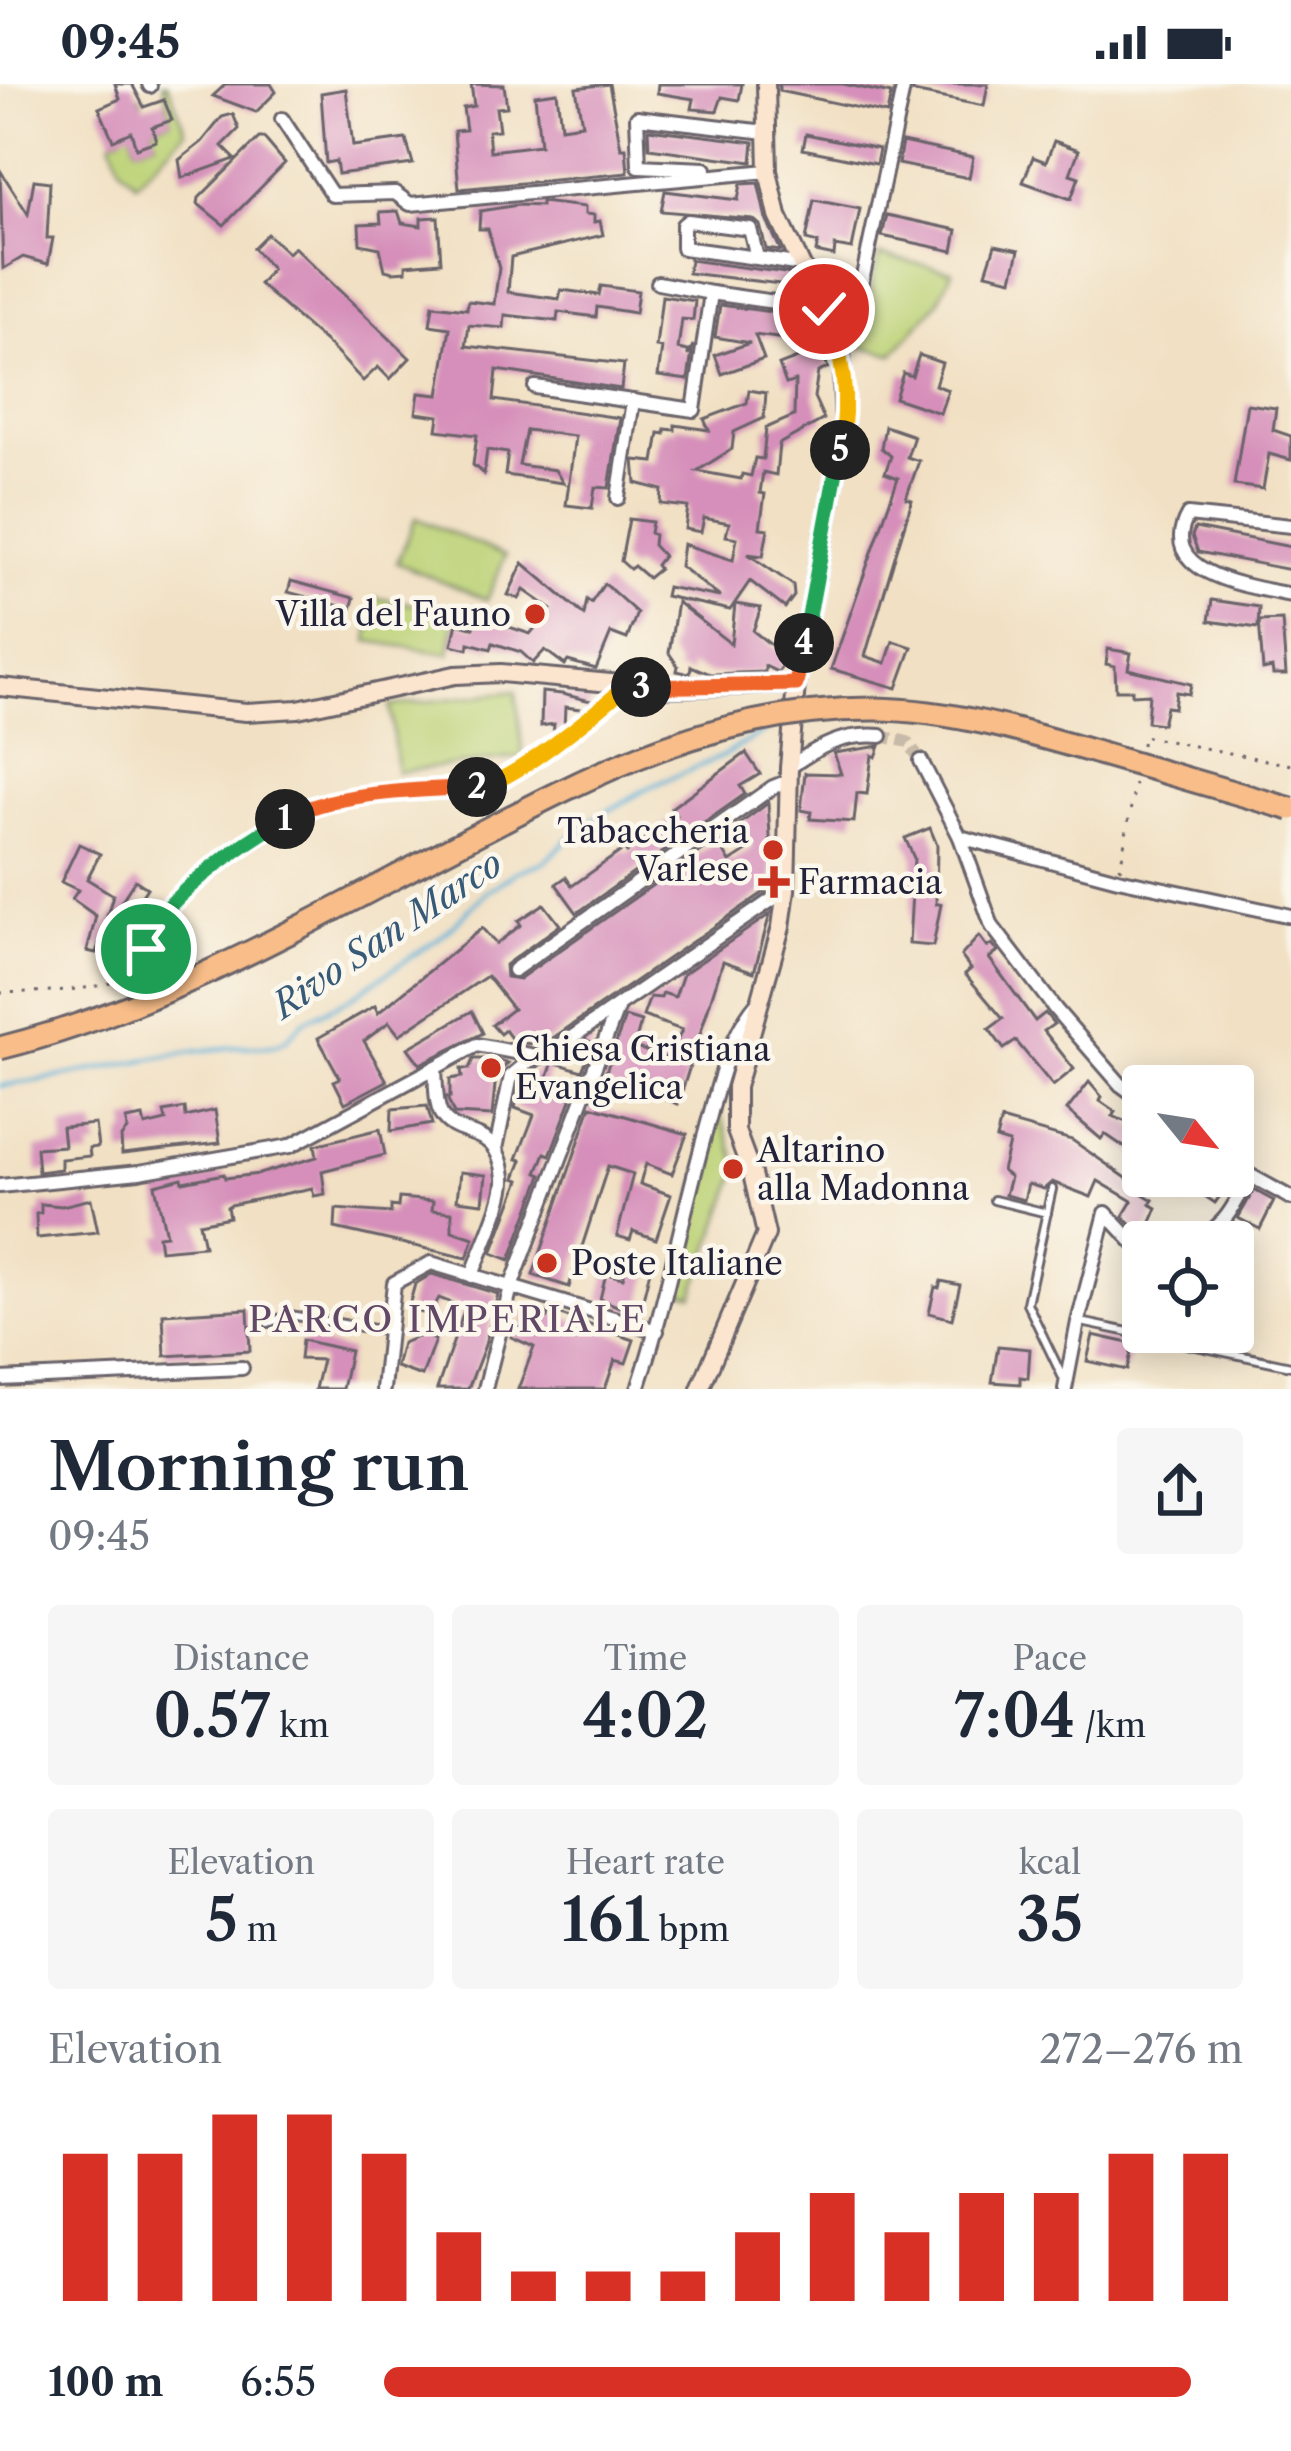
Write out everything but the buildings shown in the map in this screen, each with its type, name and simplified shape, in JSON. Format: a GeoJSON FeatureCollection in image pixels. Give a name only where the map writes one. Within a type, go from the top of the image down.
{"type":"FeatureCollection","features":[{"type":"Feature","properties":{"kind":"highway"},"geometry":{"type":"LineString","coordinates":[[0,1048],[88,1022],[198,977],[625,760],[720,726],[771,716],[881,709],[973,721],[1291,809]]}},
{"type":"Feature","properties":{"kind":"main road"},"geometry":{"type":"LineString","coordinates":[[700,1389],[766,1234],[734,1112],[736,1087],[786,890],[788,774],[796,684],[844,430],[841,348],[778,216],[768,170],[766,84]]}},
{"type":"Feature","properties":{"kind":"main road"},"geometry":{"type":"LineString","coordinates":[[0,688],[246,712],[298,709],[454,675],[501,673],[626,686],[796,684]]}},
{"type":"Feature","properties":{"kind":"street"},"geometry":{"type":"LineString","coordinates":[[841,348],[850,337],[904,84]]}},
{"type":"Feature","properties":{"kind":"street"},"geometry":{"type":"LineString","coordinates":[[712,169],[639,166],[637,117],[766,132]]}},
{"type":"Feature","properties":{"kind":"street"},"geometry":{"type":"LineString","coordinates":[[282,119],[332,195],[395,194],[410,204],[768,170]]}},
{"type":"Feature","properties":{"kind":"street"},"geometry":{"type":"LineString","coordinates":[[757,257],[751,229],[688,221],[683,225],[683,248],[801,265]]}},
{"type":"Feature","properties":{"kind":"street"},"geometry":{"type":"LineString","coordinates":[[658,283],[824,309]]}},
{"type":"Feature","properties":{"kind":"street"},"geometry":{"type":"LineString","coordinates":[[535,387],[694,410],[711,292]]}},
{"type":"Feature","properties":{"kind":"street"},"geometry":{"type":"LineString","coordinates":[[618,498],[633,401]]}},
{"type":"Feature","properties":{"kind":"street"},"geometry":{"type":"LineString","coordinates":[[1291,526],[1188,515],[1179,530],[1180,547],[1198,568],[1242,585],[1291,595]]}},
{"type":"Feature","properties":{"kind":"street"},"geometry":{"type":"LineString","coordinates":[[514,970],[773,787],[813,749],[854,734],[881,736]]}},
{"type":"Feature","properties":{"kind":"street"},"geometry":{"type":"LineString","coordinates":[[922,761],[960,838],[992,926],[1013,959],[1122,1085]]}},
{"type":"Feature","properties":{"kind":"street"},"geometry":{"type":"LineString","coordinates":[[960,838],[1118,879],[1291,916]]}},
{"type":"Feature","properties":{"kind":"street"},"geometry":{"type":"LineString","coordinates":[[472,1276],[505,1181],[496,1149],[511,1076],[535,1056],[555,1049],[618,1008],[786,890]]}},
{"type":"Feature","properties":{"kind":"street"},"geometry":{"type":"LineString","coordinates":[[638,1389],[657,1331],[712,1108],[740,1023],[761,998]]}},
{"type":"Feature","properties":{"kind":"street"},"geometry":{"type":"LineString","coordinates":[[485,1389],[511,1287],[618,1008]]}},
{"type":"Feature","properties":{"kind":"street"},"geometry":{"type":"LineString","coordinates":[[0,1186],[139,1172],[290,1146],[477,1045],[535,1056]]}},
{"type":"Feature","properties":{"kind":"street"},"geometry":{"type":"LineString","coordinates":[[435,1068],[440,1112],[448,1122],[484,1137],[496,1149]]}},
{"type":"Feature","properties":{"kind":"street"},"geometry":{"type":"LineString","coordinates":[[1254,1180],[1291,1198]]}},
{"type":"Feature","properties":{"kind":"street"},"geometry":{"type":"LineString","coordinates":[[1065,1386],[1106,1213],[1122,1230]]}},
{"type":"Feature","properties":{"kind":"street"},"geometry":{"type":"LineString","coordinates":[[383,1389],[394,1283],[431,1263],[657,1331]]}},
{"type":"Feature","properties":{"kind":"street"},"geometry":{"type":"LineString","coordinates":[[0,1378],[242,1368]]}},
{"type":"Feature","properties":{"kind":"lane"},"geometry":{"type":"LineString","coordinates":[[1052,1189],[1027,1303],[1065,1386]]}},
{"type":"Feature","properties":{"kind":"lane"},"geometry":{"type":"LineString","coordinates":[[994,1200],[1047,1213]]}},
{"type":"Feature","properties":{"kind":"lane"},"geometry":{"type":"LineString","coordinates":[[268,1323],[290,1315],[389,1332]]}},
{"type":"Feature","properties":{"kind":"lane"},"geometry":{"type":"LineString","coordinates":[[1078,1322],[1291,1366]]}},
{"type":"Feature","properties":{"kind":"path"},"geometry":{"type":"LineString","coordinates":[[0,993],[74,990],[134,975],[146,963],[145,940],[160,917],[226,856],[258,835],[310,806],[337,800],[489,786],[626,686]]}},
{"type":"Feature","properties":{"kind":"path"},"geometry":{"type":"LineString","coordinates":[[1140,756],[1143,736],[1291,765]]}},
{"type":"Feature","properties":{"kind":"path"},"geometry":{"type":"LineString","coordinates":[[1118,879],[1136,777]]}},
{"type":"Feature","properties":{"kind":"green space"},"geometry":{"type":"Polygon","coordinates":[[[163,84],[168,84],[186,131],[136,183],[121,168],[111,141],[122,136],[118,105],[139,96],[142,102],[124,110],[136,147],[156,141],[152,127],[171,120],[163,84]]]}},
{"type":"Feature","properties":{"kind":"green space"},"geometry":{"type":"Polygon","coordinates":[[[879,255],[952,271],[939,301],[893,354],[858,346],[879,255]]]}},
{"type":"Feature","properties":{"kind":"green space"},"geometry":{"type":"Polygon","coordinates":[[[416,518],[505,556],[487,600],[397,563],[416,518]]]}},
{"type":"Feature","properties":{"kind":"green space"},"geometry":{"type":"Polygon","coordinates":[[[375,598],[456,611],[449,654],[368,641],[375,598]]]}},
{"type":"Feature","properties":{"kind":"green space"},"geometry":{"type":"Polygon","coordinates":[[[516,691],[523,757],[397,772],[390,706],[516,691]]]}},
{"type":"Feature","properties":{"kind":"green space"},"geometry":{"type":"Polygon","coordinates":[[[719,1110],[739,1168],[693,1295],[675,1290],[719,1110]]]}},
{"type":"Feature","properties":{"kind":"waterway","name":"Rivo San Marco"},"geometry":{"type":"LineString","coordinates":[[0,1086],[170,1055],[285,1041],[304,1021],[349,999],[443,935],[487,892],[516,872],[544,862],[582,826],[768,729]]}},
{"type":"Feature","properties":{"kind":"tunnel"},"geometry":{"type":"LineString","coordinates":[[881,736],[908,742],[921,761]]}},
{"type":"Feature","properties":{"kind":"place","name":"Villa del Fauno"},"geometry":{"type":"Point","coordinates":[535,614]}},
{"type":"Feature","properties":{"kind":"place","name":"Tabaccheria Varlese"},"geometry":{"type":"Point","coordinates":[773,850]}},
{"type":"Feature","properties":{"kind":"place","name":"Farmacia"},"geometry":{"type":"Point","coordinates":[774,882]}},
{"type":"Feature","properties":{"kind":"place","name":"Chiesa Cristiana Evangelica"},"geometry":{"type":"Point","coordinates":[491,1068]}},
{"type":"Feature","properties":{"kind":"place","name":"Altarino alla Madonna"},"geometry":{"type":"Point","coordinates":[733,1169]}},
{"type":"Feature","properties":{"kind":"place","name":"Poste Italiane"},"geometry":{"type":"Point","coordinates":[547,1263]}},
{"type":"Feature","properties":{"kind":"district","name":"PARCO IMPERIALE"},"geometry":{"type":"Point","coordinates":[448,1319]}},
{"type":"Feature","properties":{"kind":"route"},"geometry":{"type":"LineString","coordinates":[[146,949],[145,940],[160,917],[197,880],[258,835],[310,806],[429,789],[489,786],[626,686],[796,684],[844,430],[841,348],[824,309]]}}]}
